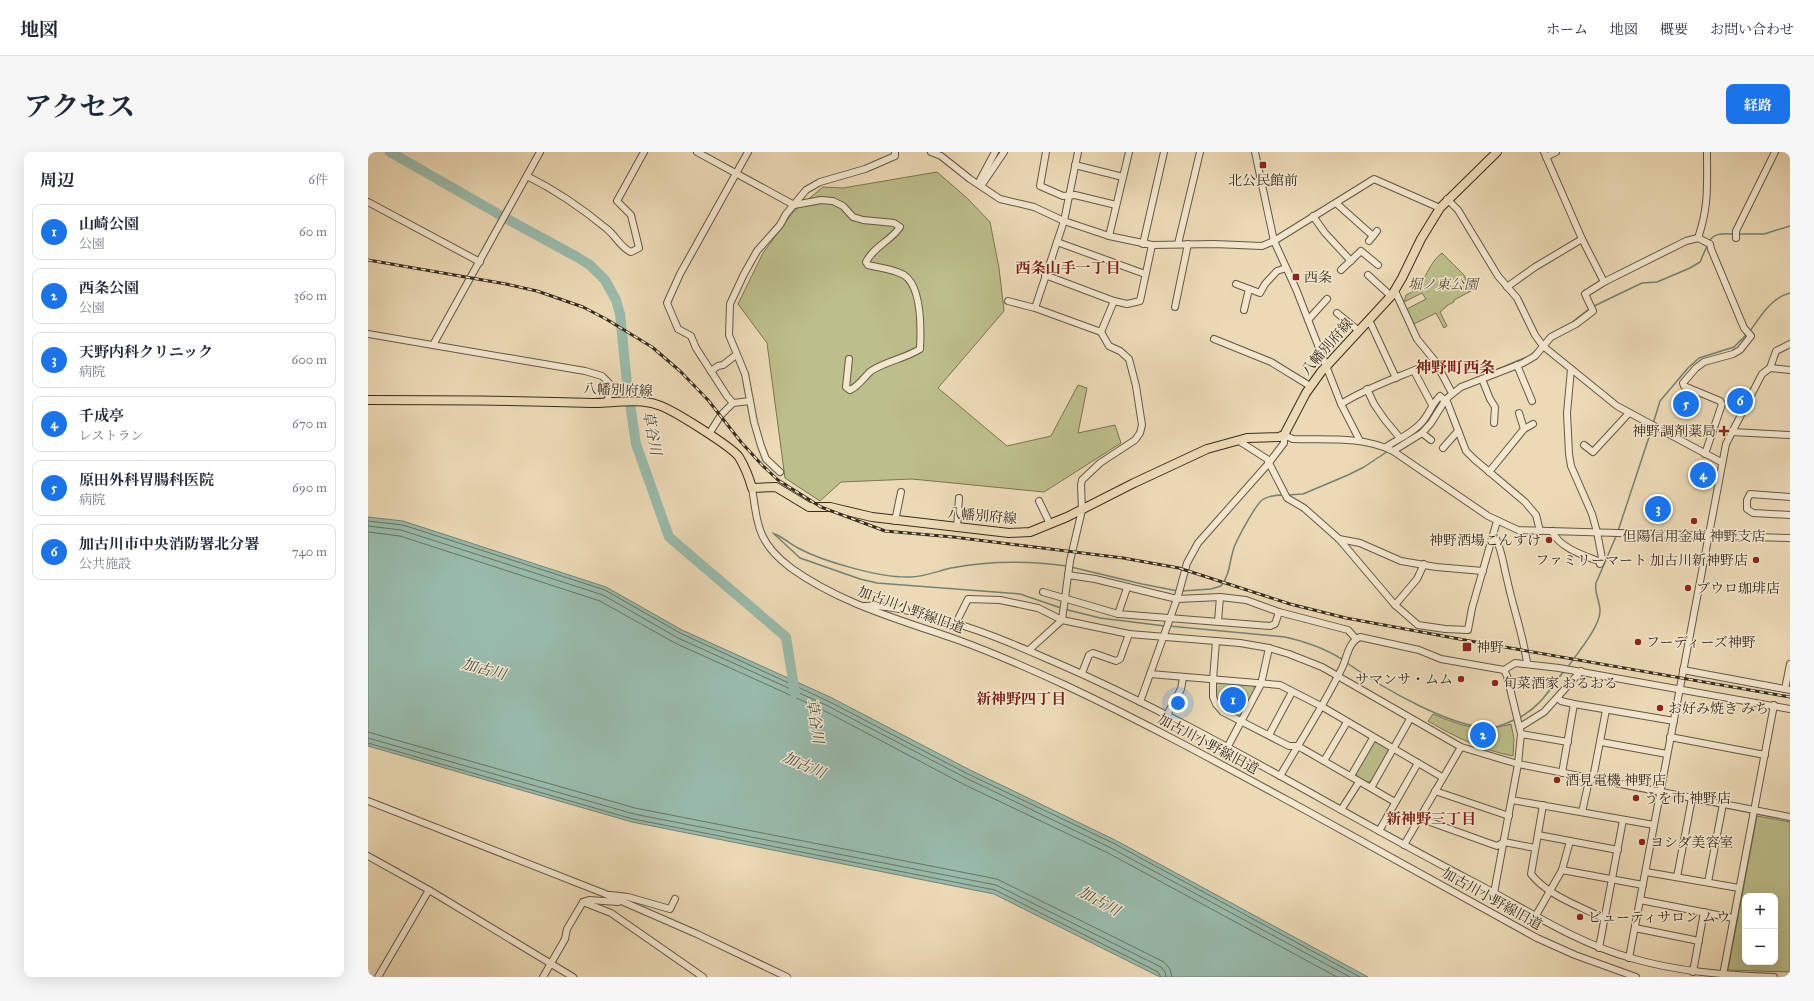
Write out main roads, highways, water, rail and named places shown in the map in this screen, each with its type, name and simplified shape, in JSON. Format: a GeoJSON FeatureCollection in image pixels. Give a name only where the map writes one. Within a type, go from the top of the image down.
{"type":"FeatureCollection","features":[{"type":"Feature","properties":{"kind":"main road","name":"八幡別府線"},"geometry":{"type":"LineString","coordinates":[[368,400],[476,399],[608,403],[639,402],[659,405],[726,445],[738,456],[747,471],[752,488],[776,487],[808,507],[830,507],[857,515],[1009,534],[1030,532],[1082,510],[1134,483],[1207,449],[1247,438],[1279,438],[1284,435],[1310,386],[1393,293],[1421,239],[1440,208],[1447,199],[1497,152]]}},
{"type":"Feature","properties":{"kind":"water","name":"加古川"},"geometry":{"type":"Polygon","coordinates":[[[368,517],[403,521],[606,587],[682,630],[830,697],[970,770],[1115,840],[1368,977],[1160,977],[994,894],[632,822],[368,746],[368,517]]]}},
{"type":"Feature","properties":{"kind":"waterway","name":"草谷川"},"geometry":{"type":"LineString","coordinates":[[390,152],[577,257],[590,265],[605,280],[616,300],[620,314],[627,384],[636,444],[669,537],[786,637],[795,693]]}},
{"type":"Feature","properties":{"kind":"waterway"},"geometry":{"type":"LineString","coordinates":[[1737,234],[1764,234],[1790,226]]}},
{"type":"Feature","properties":{"kind":"waterway"},"geometry":{"type":"LineString","coordinates":[[1709,242],[1716,235],[1733,234]]}},
{"type":"Feature","properties":{"kind":"waterway"},"geometry":{"type":"LineString","coordinates":[[1592,307],[1642,283],[1657,282],[1690,268],[1700,262],[1707,246]]}},
{"type":"Feature","properties":{"kind":"waterway"},"geometry":{"type":"LineString","coordinates":[[1750,331],[1772,303],[1790,293]]}},
{"type":"Feature","properties":{"kind":"waterway"},"geometry":{"type":"LineString","coordinates":[[1542,343],[1550,334],[1571,323],[1589,309]]}},
{"type":"Feature","properties":{"kind":"waterway"},"geometry":{"type":"LineString","coordinates":[[1653,424],[1660,401],[1688,368],[1699,358],[1734,347],[1747,334]]}},
{"type":"Feature","properties":{"kind":"waterway"},"geometry":{"type":"LineString","coordinates":[[1467,382],[1530,356],[1537,349]]}},
{"type":"Feature","properties":{"kind":"waterway"},"geometry":{"type":"LineString","coordinates":[[1444,397],[1450,391]]}},
{"type":"Feature","properties":{"kind":"waterway"},"geometry":{"type":"LineString","coordinates":[[1429,420],[1433,411],[1442,400]]}},
{"type":"Feature","properties":{"kind":"waterway"},"geometry":{"type":"LineString","coordinates":[[1404,440],[1424,426]]}},
{"type":"Feature","properties":{"kind":"waterway"},"geometry":{"type":"LineString","coordinates":[[1618,531],[1652,428]]}},
{"type":"Feature","properties":{"kind":"waterway"},"geometry":{"type":"LineString","coordinates":[[1391,448],[1401,442]]}},
{"type":"Feature","properties":{"kind":"waterway"},"geometry":{"type":"LineString","coordinates":[[1287,495],[1303,494],[1348,475],[1364,467],[1388,451]]}},
{"type":"Feature","properties":{"kind":"waterway"},"geometry":{"type":"LineString","coordinates":[[1182,591],[1211,589],[1221,586],[1228,573],[1237,540],[1255,509],[1262,500],[1272,496],[1283,495]]}},
{"type":"Feature","properties":{"kind":"waterway"},"geometry":{"type":"LineString","coordinates":[[773,533],[800,558],[860,579],[877,583],[1020,594],[1061,608]]}},
{"type":"Feature","properties":{"kind":"waterway"},"geometry":{"type":"LineString","coordinates":[[775,534],[798,548],[822,559],[869,572],[898,577],[920,576],[951,568],[994,563],[1038,563],[1067,566]]}},
{"type":"Feature","properties":{"kind":"waterway"},"geometry":{"type":"LineString","coordinates":[[1567,668],[1592,633],[1599,618],[1600,607],[1596,583],[1617,534]]}},
{"type":"Feature","properties":{"kind":"waterway"},"geometry":{"type":"LineString","coordinates":[[1071,567],[1178,591]]}},
{"type":"Feature","properties":{"kind":"waterway"},"geometry":{"type":"LineString","coordinates":[[1064,609],[1100,618],[1165,626]]}},
{"type":"Feature","properties":{"kind":"waterway"},"geometry":{"type":"LineString","coordinates":[[1169,626],[1285,637],[1316,646],[1343,660]]}},
{"type":"Feature","properties":{"kind":"waterway"},"geometry":{"type":"LineString","coordinates":[[1347,663],[1378,683],[1419,706],[1461,723],[1480,727],[1496,727],[1516,719]]}},
{"type":"Feature","properties":{"kind":"waterway"},"geometry":{"type":"LineString","coordinates":[[1519,718],[1534,708],[1564,671]]}},
{"type":"Feature","properties":{"kind":"railway"},"geometry":{"type":"LineString","coordinates":[[368,260],[506,284],[537,291],[583,307],[606,319],[652,347],[680,371],[708,400],[741,442],[778,480],[821,507],[885,531],[953,537],[1123,558],[1179,568],[1290,604],[1346,618],[1790,697]]}},
{"type":"Feature","properties":{"kind":"place","name":"北公民館前"},"geometry":{"type":"Point","coordinates":[1263,165]}},
{"type":"Feature","properties":{"kind":"place","name":"西条"},"geometry":{"type":"Point","coordinates":[1296,277]}},
{"type":"Feature","properties":{"kind":"place","name":"加古川市中央消防署北分署"},"geometry":{"type":"Point","coordinates":[1740,401]}},
{"type":"Feature","properties":{"kind":"place","name":"原田外科胃腸科医院"},"geometry":{"type":"Point","coordinates":[1686,404]}},
{"type":"Feature","properties":{"kind":"place","name":"神野調剤薬局"},"geometry":{"type":"Point","coordinates":[1724,431]}},
{"type":"Feature","properties":{"kind":"place","name":"千成亭"},"geometry":{"type":"Point","coordinates":[1703,475]}},
{"type":"Feature","properties":{"kind":"place","name":"天野内科クリニック"},"geometry":{"type":"Point","coordinates":[1658,509]}},
{"type":"Feature","properties":{"kind":"place","name":"但陽信用金庫 神野支店"},"geometry":{"type":"Point","coordinates":[1694,521]}},
{"type":"Feature","properties":{"kind":"place","name":"神野酒場ごんすけ"},"geometry":{"type":"Point","coordinates":[1549,540]}},
{"type":"Feature","properties":{"kind":"place","name":"ファミリーマート 加古川新神野店"},"geometry":{"type":"Point","coordinates":[1756,560]}},
{"type":"Feature","properties":{"kind":"place","name":"ブウロ珈琲店"},"geometry":{"type":"Point","coordinates":[1688,588]}},
{"type":"Feature","properties":{"kind":"place","name":"フーディーズ神野"},"geometry":{"type":"Point","coordinates":[1638,642]}},
{"type":"Feature","properties":{"kind":"place","name":"神野"},"geometry":{"type":"Point","coordinates":[1467,647]}},
{"type":"Feature","properties":{"kind":"place","name":"サマンサ・ムム"},"geometry":{"type":"Point","coordinates":[1461,679]}},
{"type":"Feature","properties":{"kind":"place","name":"旬菜酒家 おるおる"},"geometry":{"type":"Point","coordinates":[1495,683]}},
{"type":"Feature","properties":{"kind":"place","name":"山崎公園"},"geometry":{"type":"Point","coordinates":[1233,700]}},
{"type":"Feature","properties":{"kind":"place","name":"お好み焼き みち"},"geometry":{"type":"Point","coordinates":[1660,708]}},
{"type":"Feature","properties":{"kind":"place","name":"西条公園"},"geometry":{"type":"Point","coordinates":[1483,735]}},
{"type":"Feature","properties":{"kind":"place","name":"酒見電機 神野店"},"geometry":{"type":"Point","coordinates":[1557,780]}},
{"type":"Feature","properties":{"kind":"place","name":"うを市 神野店"},"geometry":{"type":"Point","coordinates":[1636,798]}},
{"type":"Feature","properties":{"kind":"place","name":"ヨシダ美容室"},"geometry":{"type":"Point","coordinates":[1642,842]}},
{"type":"Feature","properties":{"kind":"place","name":"ビューティサロン ムウ"},"geometry":{"type":"Point","coordinates":[1580,917]}},
{"type":"Feature","properties":{"kind":"district","name":"西条山手一丁目"},"geometry":{"type":"Point","coordinates":[1068,268]}},
{"type":"Feature","properties":{"kind":"district","name":"神野町西条"},"geometry":{"type":"Point","coordinates":[1455,367]}},
{"type":"Feature","properties":{"kind":"district","name":"新神野四丁目"},"geometry":{"type":"Point","coordinates":[1021,699]}},
{"type":"Feature","properties":{"kind":"district","name":"新神野三丁目"},"geometry":{"type":"Point","coordinates":[1431,819]}},
{"type":"Feature","properties":{"kind":"park label","name":"堀ノ東公園"},"geometry":{"type":"Point","coordinates":[1443,284]}}]}
